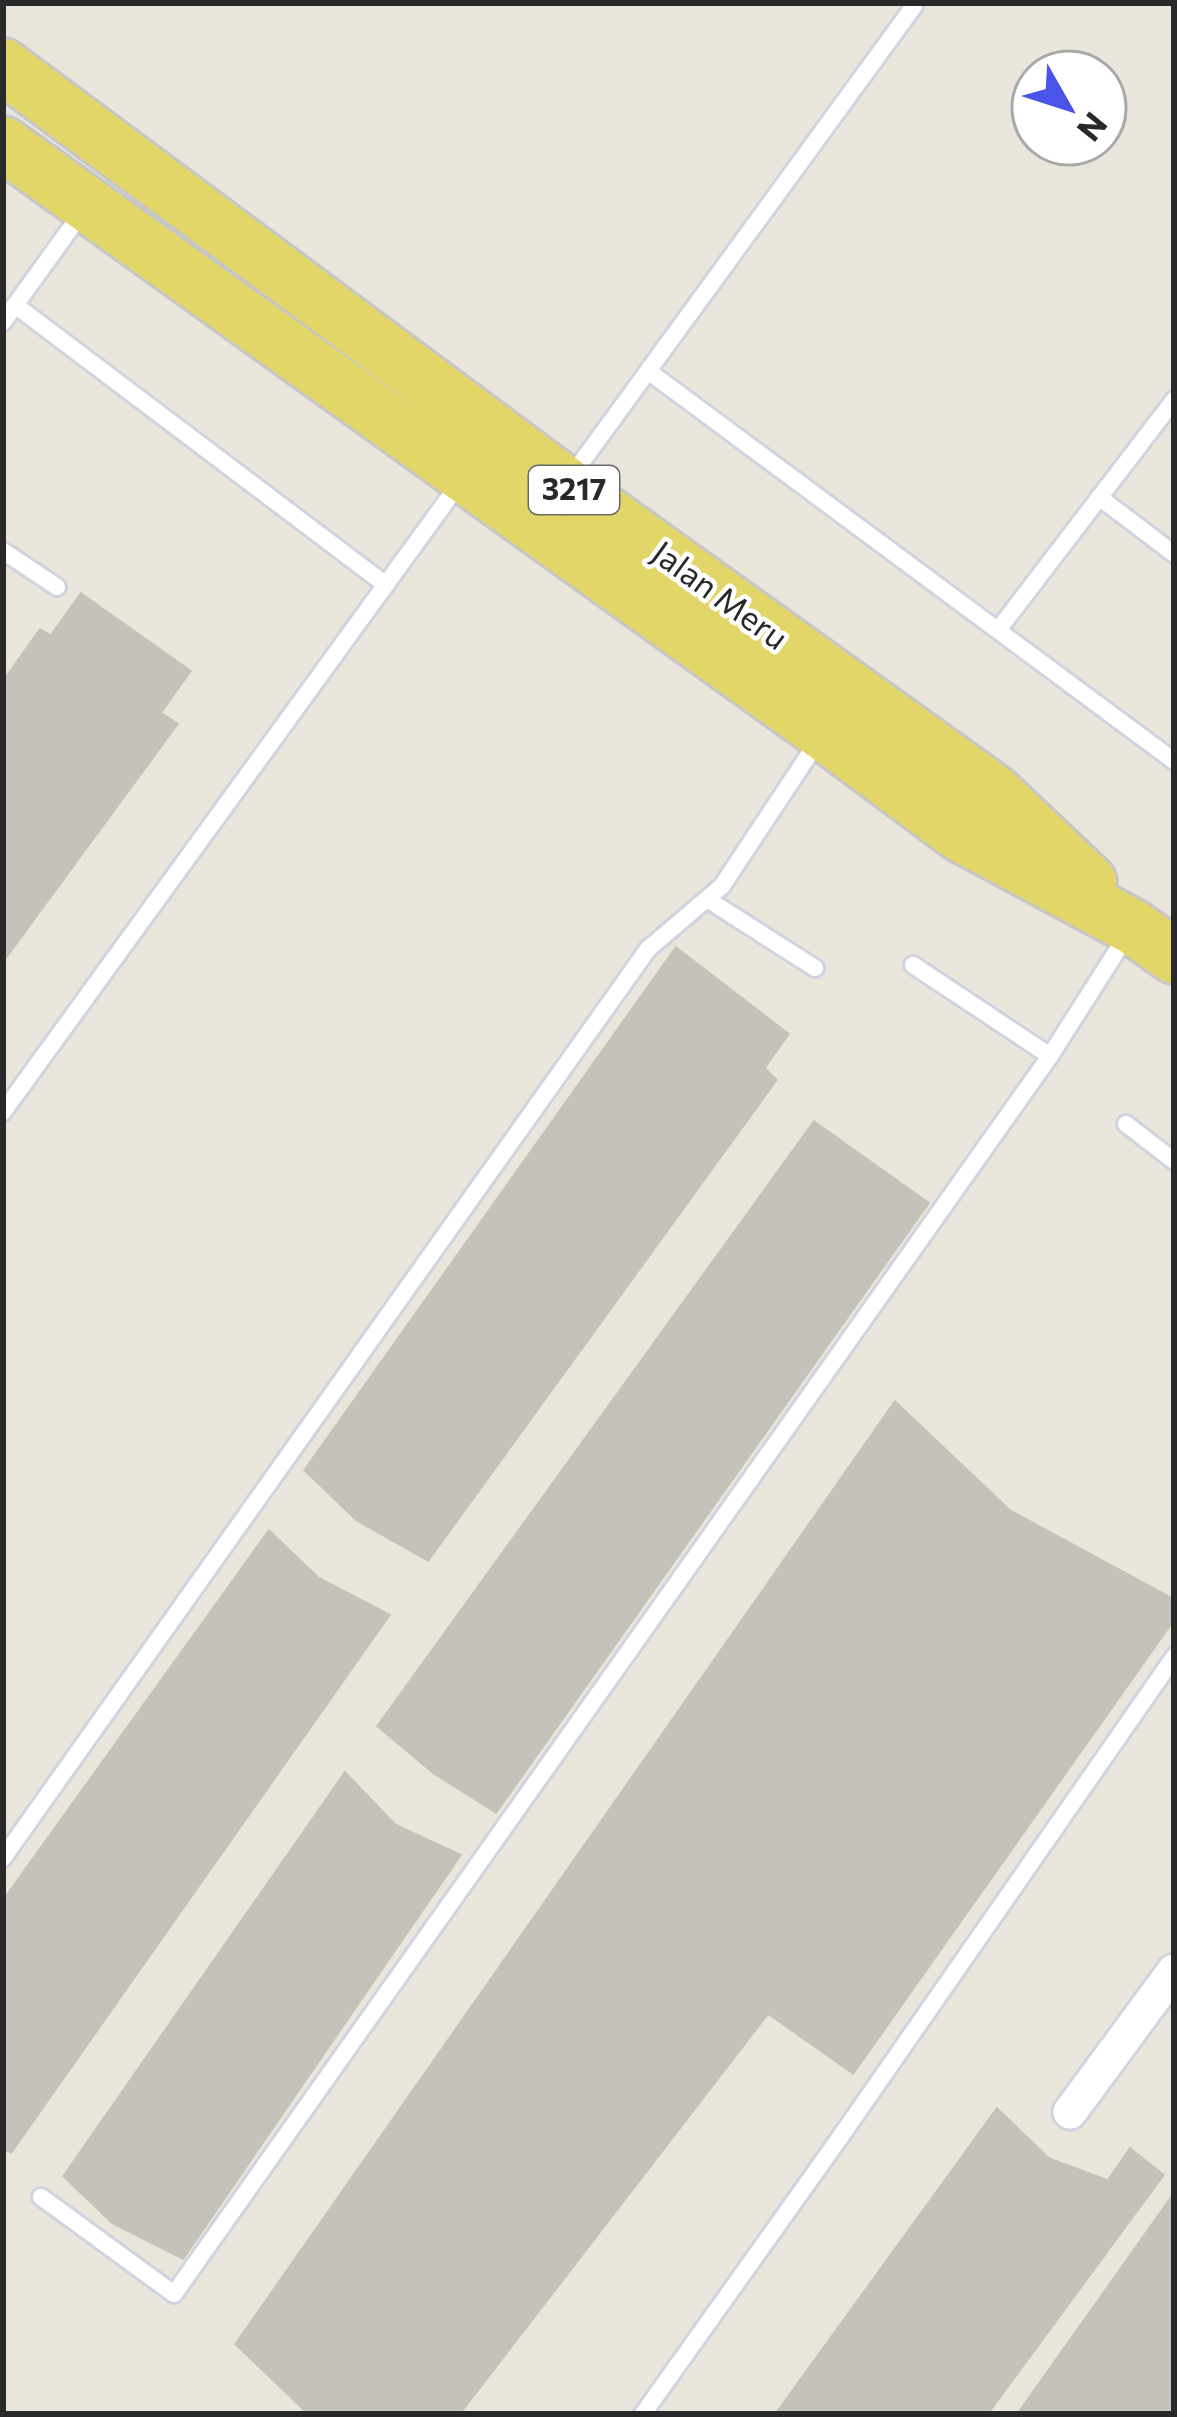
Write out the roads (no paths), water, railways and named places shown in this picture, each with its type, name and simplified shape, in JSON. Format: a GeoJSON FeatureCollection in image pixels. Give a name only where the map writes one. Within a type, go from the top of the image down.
{"type":"FeatureCollection","features":[{"type":"Feature","properties":{"kind":"main road","name":"Jalan Meru"},"geometry":{"type":"LineString","coordinates":[[3,67],[566,484],[994,792],[1153,941]]}},
{"type":"Feature","properties":{"kind":"main road","name":"Jalan Meru"},"geometry":{"type":"LineString","coordinates":[[3,144],[960,834],[1153,941]]}},
{"type":"Feature","properties":{"kind":"street"},"geometry":{"type":"LineString","coordinates":[[1070,2112],[1174,1971]]}},
{"type":"Feature","properties":{"kind":"lane"},"geometry":{"type":"LineString","coordinates":[[566,484],[914,6]]}},
{"type":"Feature","properties":{"kind":"lane"},"geometry":{"type":"LineString","coordinates":[[3,322],[87,205]]}},
{"type":"Feature","properties":{"kind":"lane"},"geometry":{"type":"LineString","coordinates":[[15,305],[386,585]]}},
{"type":"Feature","properties":{"kind":"lane"},"geometry":{"type":"LineString","coordinates":[[648,370],[1174,761]]}},
{"type":"Feature","properties":{"kind":"lane"},"geometry":{"type":"LineString","coordinates":[[998,630],[1174,400]]}},
{"type":"Feature","properties":{"kind":"lane"},"geometry":{"type":"LineString","coordinates":[[3,1112],[465,476]]}},
{"type":"Feature","properties":{"kind":"lane"},"geometry":{"type":"LineString","coordinates":[[1099,497],[1174,554]]}},
{"type":"Feature","properties":{"kind":"lane"},"geometry":{"type":"LineString","coordinates":[[3,551],[57,587]]}},
{"type":"Feature","properties":{"kind":"lane"},"geometry":{"type":"LineString","coordinates":[[3,1858],[648,950],[722,886],[824,733]]}},
{"type":"Feature","properties":{"kind":"lane"},"geometry":{"type":"LineString","coordinates":[[707,899],[815,968]]}},
{"type":"Feature","properties":{"kind":"lane"},"geometry":{"type":"LineString","coordinates":[[40,2198],[174,2294],[1050,1056],[1153,941]]}},
{"type":"Feature","properties":{"kind":"lane"},"geometry":{"type":"LineString","coordinates":[[914,965],[1050,1056]]}},
{"type":"Feature","properties":{"kind":"lane"},"geometry":{"type":"LineString","coordinates":[[1126,1124],[1174,1161]]}},
{"type":"Feature","properties":{"kind":"lane"},"geometry":{"type":"LineString","coordinates":[[643,2414],[1174,1657]]}}]}
